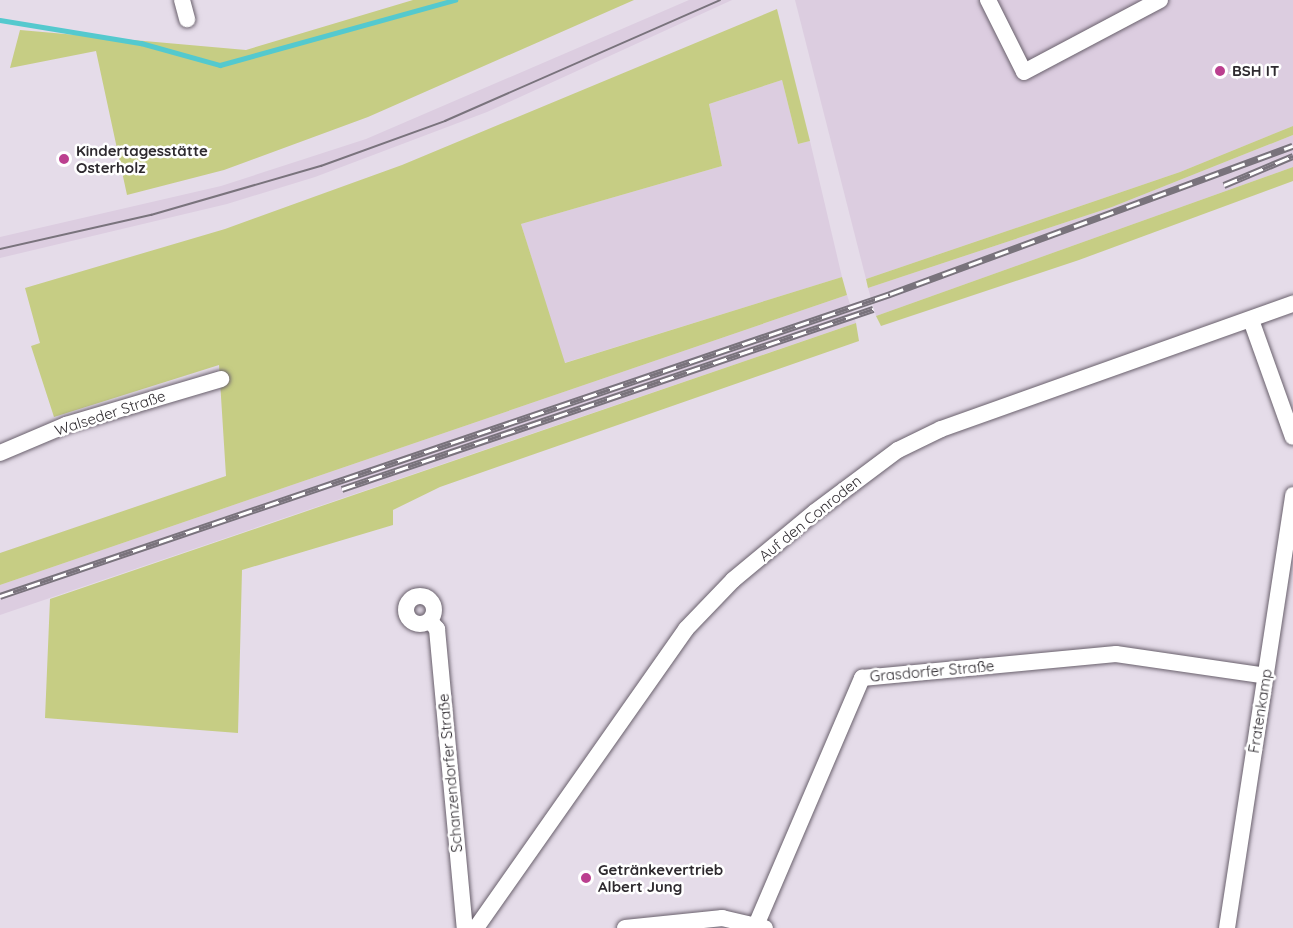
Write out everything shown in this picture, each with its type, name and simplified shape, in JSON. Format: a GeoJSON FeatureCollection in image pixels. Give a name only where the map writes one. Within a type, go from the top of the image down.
{"type":"FeatureCollection","features":[{"type":"Feature","properties":{"kind":"street"},"geometry":{"type":"LineString","coordinates":[[182,0],[187,19]]}},
{"type":"Feature","properties":{"kind":"street"},"geometry":{"type":"LineString","coordinates":[[988,0],[1024,72],[1160,0]]}},
{"type":"Feature","properties":{"kind":"street","name":"Auf den Conroden"},"geometry":{"type":"LineString","coordinates":[[476,928],[686,629],[733,580],[815,512],[897,450],[941,429],[1293,304]]}},
{"type":"Feature","properties":{"kind":"street"},"geometry":{"type":"LineString","coordinates":[[1251,320],[1293,437]]}},
{"type":"Feature","properties":{"kind":"street","name":"Walseder Straße"},"geometry":{"type":"LineString","coordinates":[[0,453],[66,425],[221,379]]}},
{"type":"Feature","properties":{"kind":"street","name":"Fratenkamp"},"geometry":{"type":"LineString","coordinates":[[1227,928],[1293,495]]}},
{"type":"Feature","properties":{"kind":"street","name":"Schanzendorfer Straße"},"geometry":{"type":"LineString","coordinates":[[430,621],[436,629],[465,928]]}},
{"type":"Feature","properties":{"kind":"street","name":"Grasdorfer Straße"},"geometry":{"type":"LineString","coordinates":[[761,926],[862,678],[1116,654],[1266,676]]}},
{"type":"Feature","properties":{"kind":"street"},"geometry":{"type":"LineString","coordinates":[[626,928],[722,918],[761,926]]}},
{"type":"Feature","properties":{"kind":"shaded area"},"geometry":{"type":"Polygon","coordinates":[[[689,0],[732,0],[487,112],[315,177],[227,204],[0,258],[0,237],[221,186],[366,139],[689,0]]]}},
{"type":"Feature","properties":{"kind":"shaded area"},"geometry":{"type":"Polygon","coordinates":[[[795,0],[1293,0],[1293,126],[1180,172],[866,279],[795,0]]]}},
{"type":"Feature","properties":{"kind":"shaded area"},"geometry":{"type":"Polygon","coordinates":[[[782,80],[798,144],[810,141],[842,277],[564,363],[521,224],[722,166],[709,104],[782,80]]]}},
{"type":"Feature","properties":{"kind":"shaded area"},"geometry":{"type":"Polygon","coordinates":[[[1293,135],[1293,167],[876,316],[868,288],[1112,207],[1293,135]]]}},
{"type":"Feature","properties":{"kind":"shaded area"},"geometry":{"type":"Polygon","coordinates":[[[847,295],[856,323],[0,615],[0,585],[847,295]]]}},
{"type":"Feature","properties":{"kind":"green space"},"geometry":{"type":"Polygon","coordinates":[[[413,0],[634,0],[368,117],[224,170],[127,195],[96,51],[10,68],[20,30],[246,50],[413,0]]]}},
{"type":"Feature","properties":{"kind":"green space"},"geometry":{"type":"Polygon","coordinates":[[[777,9],[810,141],[798,144],[782,80],[709,104],[722,166],[521,224],[565,363],[842,277],[847,295],[0,585],[0,553],[226,476],[219,365],[54,417],[31,346],[40,343],[25,288],[225,229],[402,165],[777,9]]]}},
{"type":"Feature","properties":{"kind":"green space"},"geometry":{"type":"Polygon","coordinates":[[[1293,126],[1293,135],[1112,207],[868,288],[866,279],[1180,172],[1293,126]]]}},
{"type":"Feature","properties":{"kind":"green space"},"geometry":{"type":"Polygon","coordinates":[[[1293,167],[1293,181],[1079,260],[881,326],[876,316],[1293,167]]]}},
{"type":"Feature","properties":{"kind":"green space"},"geometry":{"type":"Polygon","coordinates":[[[856,323],[859,341],[440,487],[393,510],[393,525],[242,570],[238,733],[45,718],[50,599],[856,323]]]}},
{"type":"Feature","properties":{"kind":"waterway"},"geometry":{"type":"LineString","coordinates":[[0,20],[141,43],[220,65],[455,0]]}},
{"type":"Feature","properties":{"kind":"tram line"},"geometry":{"type":"LineString","coordinates":[[0,249],[151,215],[321,166],[445,121],[720,0]]}},
{"type":"Feature","properties":{"kind":"railway"},"geometry":{"type":"LineString","coordinates":[[0,596],[890,294],[1293,146]]}},
{"type":"Feature","properties":{"kind":"railway"},"geometry":{"type":"LineString","coordinates":[[1224,185],[1293,156]]}},
{"type":"Feature","properties":{"kind":"railway"},"geometry":{"type":"LineString","coordinates":[[342,489],[873,309]]}},
{"type":"Feature","properties":{"kind":"place","name":"BSH IT"},"geometry":{"type":"Point","coordinates":[1220,71]}},
{"type":"Feature","properties":{"kind":"place","name":"Kindertagesstätte Osterholz"},"geometry":{"type":"Point","coordinates":[64,159]}},
{"type":"Feature","properties":{"kind":"place","name":"Getränkevertrieb Albert Jung"},"geometry":{"type":"Point","coordinates":[586,878]}}]}
